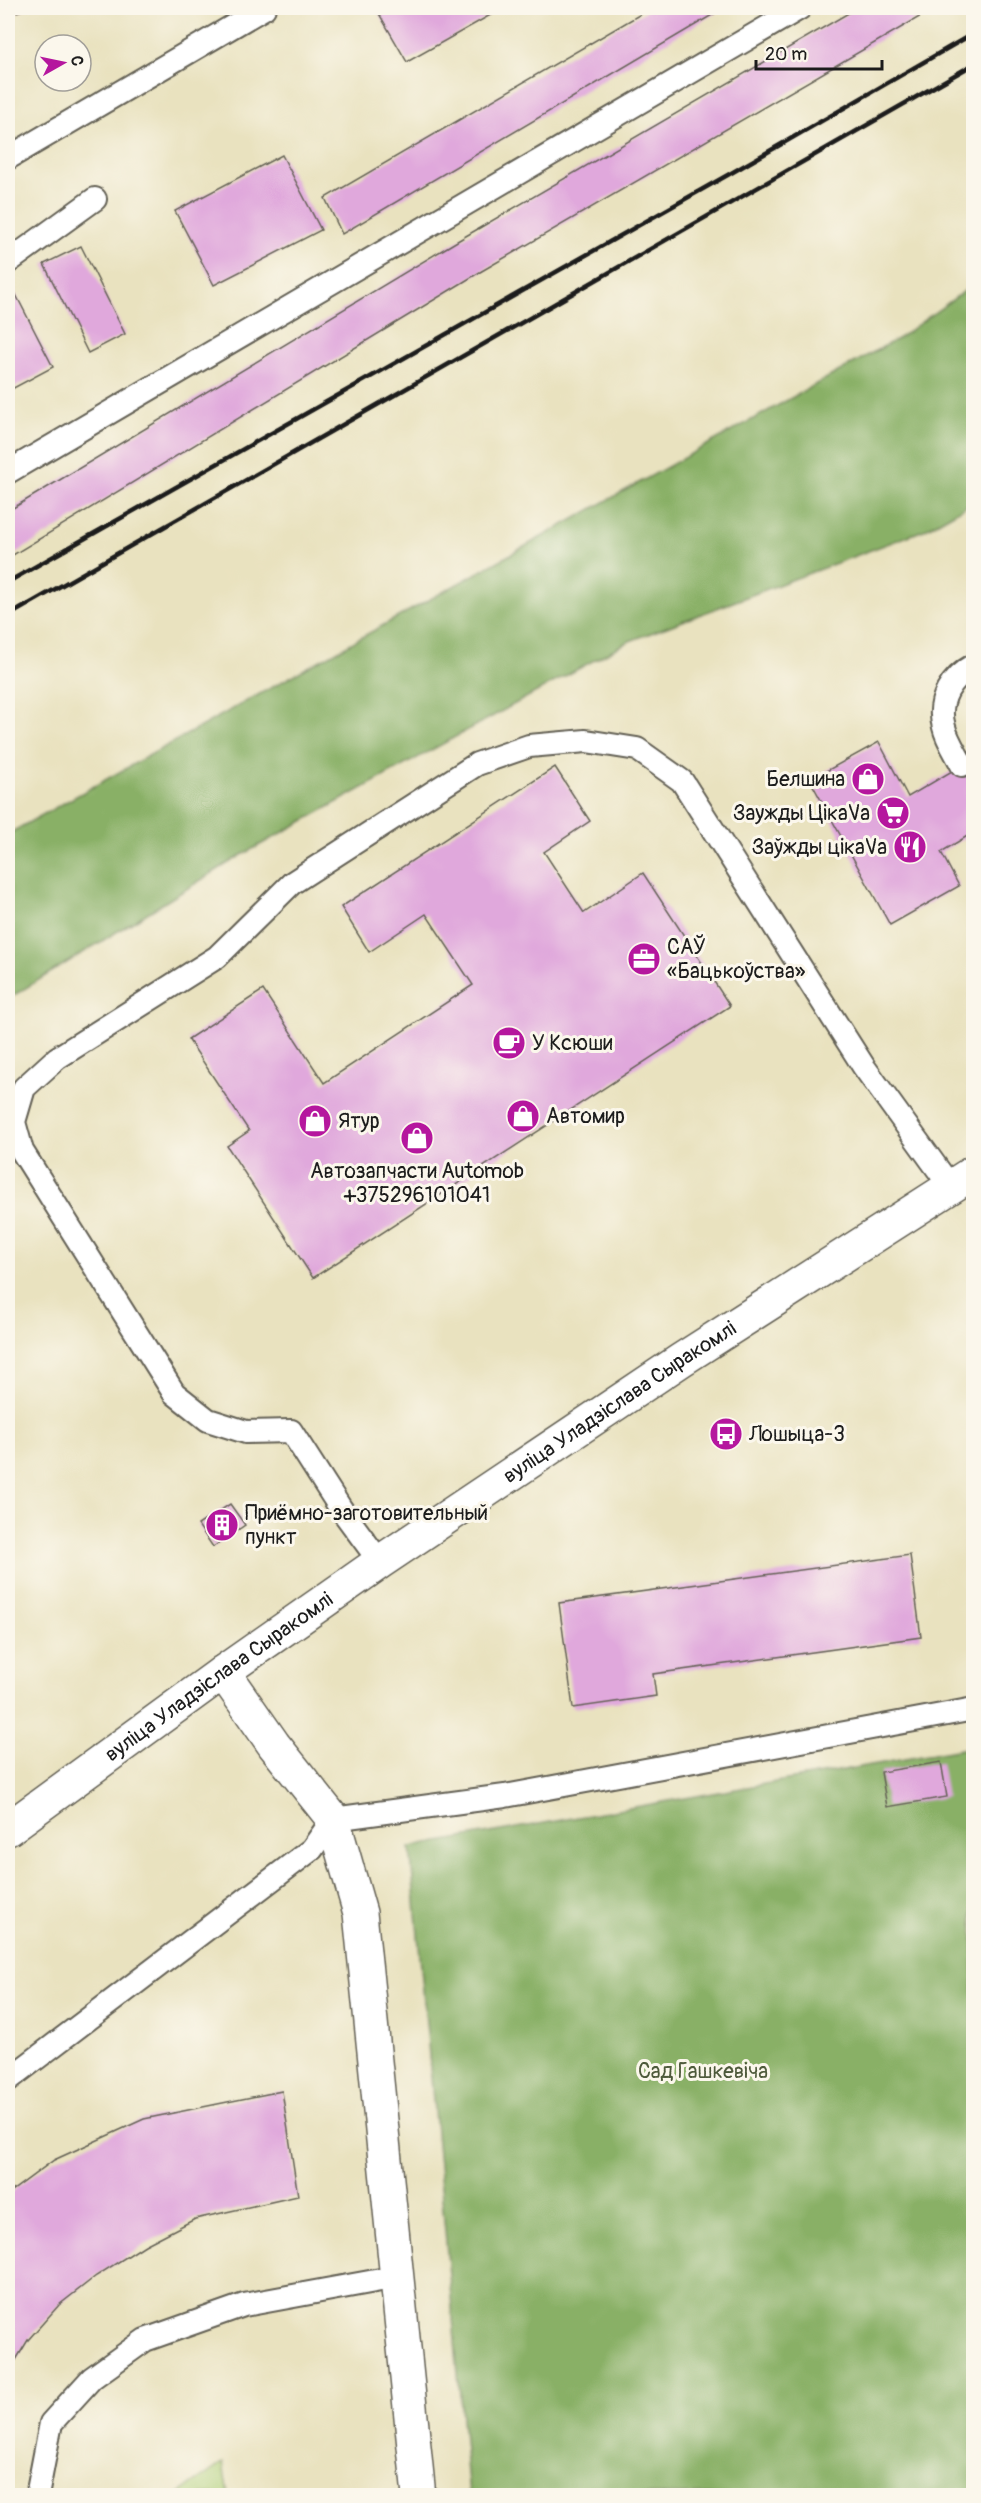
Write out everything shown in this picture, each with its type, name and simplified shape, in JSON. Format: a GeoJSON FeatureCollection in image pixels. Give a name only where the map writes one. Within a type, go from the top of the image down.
{"type":"FeatureCollection","features":[{"type":"Feature","properties":{"kind":"street","name":"вуліца Уладзіслава Сыракомлі"},"geometry":{"type":"LineString","coordinates":[[8,1829],[223,1672],[380,1562],[681,1360],[962,1179]]}},
{"type":"Feature","properties":{"kind":"street"},"geometry":{"type":"LineString","coordinates":[[223,1672],[274,1745],[333,1819],[360,1913],[419,2496]]}},
{"type":"Feature","properties":{"kind":"lane"},"geometry":{"type":"LineString","coordinates":[[8,158],[264,8]]}},
{"type":"Feature","properties":{"kind":"lane"},"geometry":{"type":"LineString","coordinates":[[8,472],[801,8]]}},
{"type":"Feature","properties":{"kind":"lane"},"geometry":{"type":"LineString","coordinates":[[8,262],[95,199]]}},
{"type":"Feature","properties":{"kind":"lane"},"geometry":{"type":"LineString","coordinates":[[962,765],[944,727],[942,710],[947,687],[963,671],[974,664]]}},
{"type":"Feature","properties":{"kind":"lane"},"geometry":{"type":"LineString","coordinates":[[380,1562],[341,1509],[291,1431],[246,1432],[207,1420],[174,1393],[22,1151],[14,1122],[24,1088],[57,1058],[217,957],[292,884],[477,764],[529,747],[586,741],[637,749],[682,781],[864,1067],[962,1179]]}},
{"type":"Feature","properties":{"kind":"lane"},"geometry":{"type":"LineString","coordinates":[[8,2080],[312,1849],[333,1819],[505,1796],[974,1708]]}},
{"type":"Feature","properties":{"kind":"lane"},"geometry":{"type":"LineString","coordinates":[[37,2496],[51,2423],[92,2378],[145,2340],[244,2305],[397,2277]]}},
{"type":"Feature","properties":{"kind":"green space"},"geometry":{"type":"Polygon","coordinates":[[[973,285],[973,502],[924,530],[627,642],[240,856],[8,999],[8,834],[899,338],[973,285]]]}},
{"type":"Feature","properties":{"kind":"green space","name":"Сад Гашкевіча"},"geometry":{"type":"Polygon","coordinates":[[[973,1747],[973,2495],[469,2495],[410,1847],[973,1747]]]}},
{"type":"Feature","properties":{"kind":"green space"},"geometry":{"type":"Polygon","coordinates":[[[223,2463],[228,2495],[177,2495],[223,2463]]]}},
{"type":"Feature","properties":{"kind":"building"},"geometry":{"type":"Polygon","coordinates":[[[8,8],[28,8],[8,15],[8,8]]]}},
{"type":"Feature","properties":{"kind":"building"},"geometry":{"type":"Polygon","coordinates":[[[382,8],[503,8],[407,62],[377,10],[382,8]]]}},
{"type":"Feature","properties":{"kind":"building"},"geometry":{"type":"Polygon","coordinates":[[[651,8],[724,8],[342,234],[325,198],[651,8]]]}},
{"type":"Feature","properties":{"kind":"building"},"geometry":{"type":"Polygon","coordinates":[[[857,8],[935,8],[480,272],[8,558],[8,511],[459,240],[857,8]]]}},
{"type":"Feature","properties":{"kind":"building"},"geometry":{"type":"Polygon","coordinates":[[[282,155],[321,230],[214,285],[175,211],[282,155]]]}},
{"type":"Feature","properties":{"kind":"building"},"geometry":{"type":"Polygon","coordinates":[[[81,246],[125,334],[88,353],[44,264],[81,246]]]}},
{"type":"Feature","properties":{"kind":"building"},"geometry":{"type":"Polygon","coordinates":[[[12,287],[53,367],[8,391],[8,290],[12,287]]]}},
{"type":"Feature","properties":{"kind":"building"},"geometry":{"type":"Polygon","coordinates":[[[879,742],[908,797],[974,758],[974,832],[941,852],[959,886],[890,925],[810,780],[879,742]]]}},
{"type":"Feature","properties":{"kind":"building"},"geometry":{"type":"Polygon","coordinates":[[[555,767],[590,821],[544,852],[584,913],[643,873],[730,1006],[313,1278],[227,1146],[249,1131],[188,1039],[263,990],[324,1083],[473,985],[426,914],[369,952],[341,907],[555,767]]]}},
{"type":"Feature","properties":{"kind":"building","name":"Приёмно-заготовительный пункт"},"geometry":{"type":"Polygon","coordinates":[[[230,1504],[245,1525],[213,1547],[198,1525],[230,1504]]]}},
{"type":"Feature","properties":{"kind":"building"},"geometry":{"type":"Polygon","coordinates":[[[910,1555],[921,1637],[653,1674],[656,1696],[573,1708],[559,1603],[910,1555]]]}},
{"type":"Feature","properties":{"kind":"building"},"geometry":{"type":"Polygon","coordinates":[[[941,1762],[947,1797],[887,1807],[881,1772],[941,1762]]]}},
{"type":"Feature","properties":{"kind":"building"},"geometry":{"type":"Polygon","coordinates":[[[282,2091],[298,2196],[195,2219],[145,2245],[96,2276],[59,2305],[28,2340],[8,2373],[8,2194],[54,2160],[144,2119],[282,2091]]]}},
{"type":"Feature","properties":{"kind":"railway"},"geometry":{"type":"LineString","coordinates":[[8,582],[974,33]]}},
{"type":"Feature","properties":{"kind":"railway"},"geometry":{"type":"LineString","coordinates":[[8,616],[974,64]]}},
{"type":"Feature","properties":{"kind":"place","name":"Белшина"},"geometry":{"type":"Point","coordinates":[868,779]}},
{"type":"Feature","properties":{"kind":"place","name":"Заужды ЦікаVа"},"geometry":{"type":"Point","coordinates":[893,813]}},
{"type":"Feature","properties":{"kind":"place","name":"Заўжды цікаVа"},"geometry":{"type":"Point","coordinates":[910,847]}},
{"type":"Feature","properties":{"kind":"place","name":"САЎ «Бацькоўства»"},"geometry":{"type":"Point","coordinates":[644,959]}},
{"type":"Feature","properties":{"kind":"place","name":"У Ксюши"},"geometry":{"type":"Point","coordinates":[509,1043]}},
{"type":"Feature","properties":{"kind":"place","name":"Автомир"},"geometry":{"type":"Point","coordinates":[523,1116]}},
{"type":"Feature","properties":{"kind":"place","name":"Ятур"},"geometry":{"type":"Point","coordinates":[315,1121]}},
{"type":"Feature","properties":{"kind":"place","name":"Автозапчасти Automob +375296101041"},"geometry":{"type":"Point","coordinates":[417,1138]}},
{"type":"Feature","properties":{"kind":"place","name":"Лошыца-3"},"geometry":{"type":"Point","coordinates":[726,1434]}},
{"type":"Feature","properties":{"kind":"place","name":"Приёмно-заготовительный пункт"},"geometry":{"type":"Point","coordinates":[222,1525]}}]}
